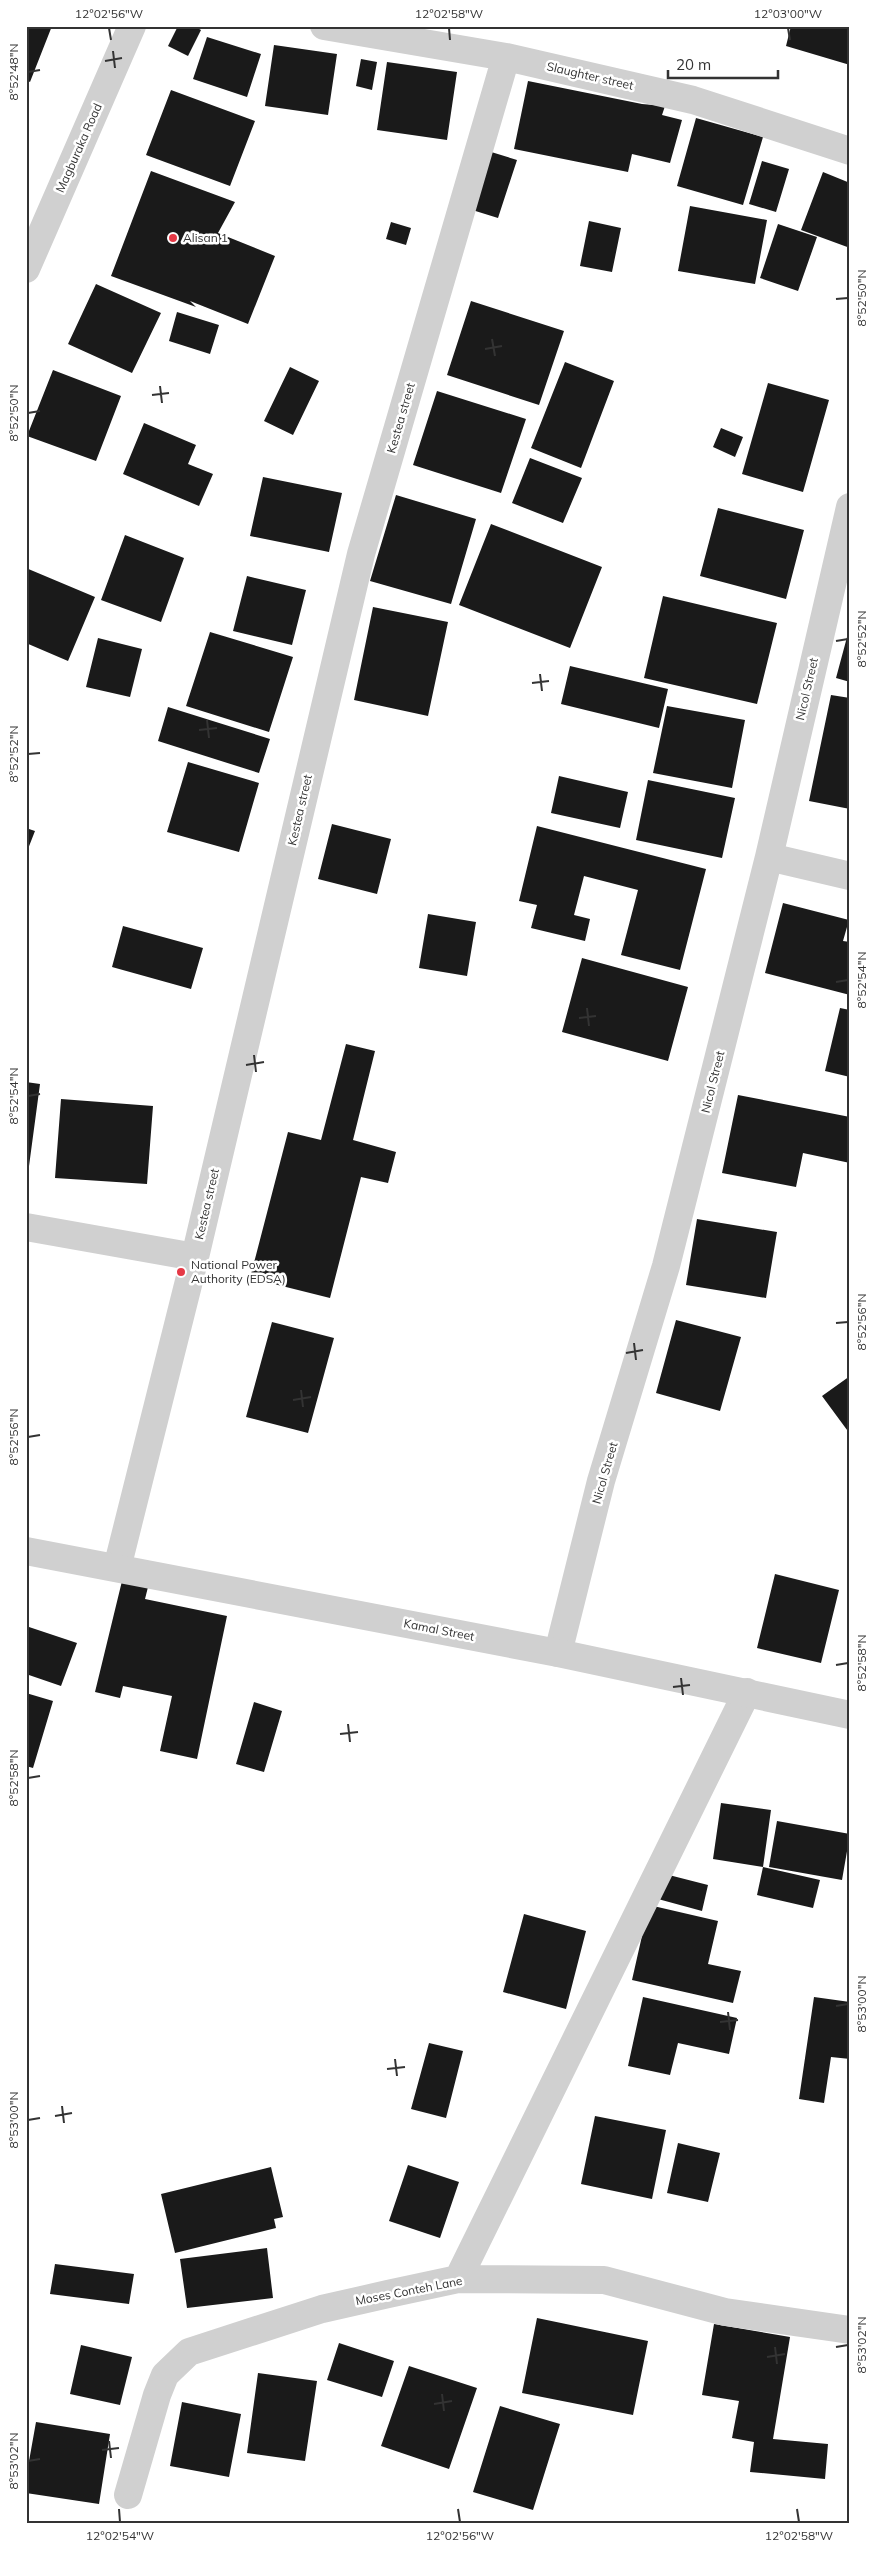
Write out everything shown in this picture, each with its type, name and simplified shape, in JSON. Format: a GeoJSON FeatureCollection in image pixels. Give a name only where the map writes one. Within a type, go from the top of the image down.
{"type":"FeatureCollection","features":[{"type":"Feature","properties":{"kind":"street","name":"Magburaka Road"},"geometry":{"type":"LineString","coordinates":[[26,269],[132,26]]}},
{"type":"Feature","properties":{"kind":"street","name":"Slaughter street"},"geometry":{"type":"LineString","coordinates":[[324,26],[506,57],[693,100],[850,151]]}},
{"type":"Feature","properties":{"kind":"street","name":"Kestea street"},"geometry":{"type":"LineString","coordinates":[[117,1568],[195,1257],[361,554],[506,57]]}},
{"type":"Feature","properties":{"kind":"street","name":"Nicol Street"},"geometry":{"type":"LineString","coordinates":[[558,1653],[602,1482],[666,1266],[769,857],[850,507]]}},
{"type":"Feature","properties":{"kind":"street"},"geometry":{"type":"LineString","coordinates":[[769,857],[850,876]]}},
{"type":"Feature","properties":{"kind":"street"},"geometry":{"type":"LineString","coordinates":[[26,1227],[195,1257]]}},
{"type":"Feature","properties":{"kind":"street","name":"Kamal Street"},"geometry":{"type":"LineString","coordinates":[[26,1551],[558,1653],[850,1715]]}},
{"type":"Feature","properties":{"kind":"street"},"geometry":{"type":"LineString","coordinates":[[458,2280],[746,1692]]}},
{"type":"Feature","properties":{"kind":"street","name":"Moses Conteh Lane"},"geometry":{"type":"LineString","coordinates":[[128,2495],[157,2396],[166,2375],[189,2352],[322,2309],[458,2280],[604,2280],[725,2312],[850,2330]]}},
{"type":"Feature","properties":{"kind":"building"},"geometry":{"type":"Polygon","coordinates":[[[26,26],[52,26],[30,82],[26,80],[26,26]]]}},
{"type":"Feature","properties":{"kind":"building"},"geometry":{"type":"Polygon","coordinates":[[[178,26],[194,26],[201,30],[188,56],[168,46],[178,26]]]}},
{"type":"Feature","properties":{"kind":"building"},"geometry":{"type":"Polygon","coordinates":[[[791,26],[850,26],[850,65],[786,46],[791,26]]]}},
{"type":"Feature","properties":{"kind":"building"},"geometry":{"type":"Polygon","coordinates":[[[207,37],[261,54],[247,97],[193,79],[207,37]]]}},
{"type":"Feature","properties":{"kind":"building"},"geometry":{"type":"Polygon","coordinates":[[[274,45],[337,54],[328,115],[265,106],[274,45]]]}},
{"type":"Feature","properties":{"kind":"building"},"geometry":{"type":"Polygon","coordinates":[[[361,59],[377,62],[372,90],[356,86],[361,59]]]}},
{"type":"Feature","properties":{"kind":"building"},"geometry":{"type":"Polygon","coordinates":[[[387,62],[457,72],[447,140],[377,130],[387,62]]]}},
{"type":"Feature","properties":{"kind":"building"},"geometry":{"type":"Polygon","coordinates":[[[528,81],[642,104],[665,106],[662,115],[682,120],[670,163],[632,154],[628,172],[514,149],[528,81]]]}},
{"type":"Feature","properties":{"kind":"building"},"geometry":{"type":"Polygon","coordinates":[[[171,90],[255,121],[230,186],[146,155],[171,90]]]}},
{"type":"Feature","properties":{"kind":"building"},"geometry":{"type":"Polygon","coordinates":[[[696,118],[763,137],[743,205],[677,186],[696,118]]]}},
{"type":"Feature","properties":{"kind":"building"},"geometry":{"type":"Polygon","coordinates":[[[488,151],[517,160],[498,218],[469,209],[488,151]]]}},
{"type":"Feature","properties":{"kind":"building"},"geometry":{"type":"Polygon","coordinates":[[[762,161],[789,169],[776,212],[749,204],[762,161]]]}},
{"type":"Feature","properties":{"kind":"building"},"geometry":{"type":"Polygon","coordinates":[[[151,171],[235,202],[218,233],[275,256],[248,324],[190,301],[196,307],[111,276],[151,171]]]}},
{"type":"Feature","properties":{"kind":"building"},"geometry":{"type":"Polygon","coordinates":[[[823,172],[850,183],[850,248],[801,230],[823,172]]]}},
{"type":"Feature","properties":{"kind":"building"},"geometry":{"type":"Polygon","coordinates":[[[690,206],[767,220],[755,284],[678,271],[690,206]]]}},
{"type":"Feature","properties":{"kind":"building"},"geometry":{"type":"Polygon","coordinates":[[[589,221],[621,228],[612,272],[580,266],[589,221]]]}},
{"type":"Feature","properties":{"kind":"building"},"geometry":{"type":"Polygon","coordinates":[[[391,222],[411,228],[406,245],[386,239],[391,222]]]}},
{"type":"Feature","properties":{"kind":"building"},"geometry":{"type":"Polygon","coordinates":[[[778,224],[817,237],[798,291],[760,278],[778,224]]]}},
{"type":"Feature","properties":{"kind":"building"},"geometry":{"type":"Polygon","coordinates":[[[96,284],[161,313],[132,373],[68,344],[96,284]]]}},
{"type":"Feature","properties":{"kind":"building"},"geometry":{"type":"Polygon","coordinates":[[[471,301],[564,331],[539,405],[447,375],[471,301]]]}},
{"type":"Feature","properties":{"kind":"building"},"geometry":{"type":"Polygon","coordinates":[[[177,312],[219,325],[210,354],[169,341],[177,312]]]}},
{"type":"Feature","properties":{"kind":"building"},"geometry":{"type":"Polygon","coordinates":[[[565,362],[614,381],[581,468],[531,448],[565,362]]]}},
{"type":"Feature","properties":{"kind":"building"},"geometry":{"type":"Polygon","coordinates":[[[290,367],[319,381],[293,435],[264,421],[290,367]]]}},
{"type":"Feature","properties":{"kind":"building"},"geometry":{"type":"Polygon","coordinates":[[[53,370],[121,396],[96,461],[27,436],[53,370]]]}},
{"type":"Feature","properties":{"kind":"building"},"geometry":{"type":"Polygon","coordinates":[[[768,383],[829,400],[803,492],[742,474],[768,383]]]}},
{"type":"Feature","properties":{"kind":"building"},"geometry":{"type":"Polygon","coordinates":[[[437,391],[526,419],[501,493],[413,465],[437,391]]]}},
{"type":"Feature","properties":{"kind":"building"},"geometry":{"type":"Polygon","coordinates":[[[144,423],[196,445],[188,464],[213,474],[199,506],[123,474],[144,423]]]}},
{"type":"Feature","properties":{"kind":"building"},"geometry":{"type":"Polygon","coordinates":[[[721,428],[743,437],[735,457],[713,447],[721,428]]]}},
{"type":"Feature","properties":{"kind":"building"},"geometry":{"type":"Polygon","coordinates":[[[530,458],[582,478],[563,523],[512,503],[530,458]]]}},
{"type":"Feature","properties":{"kind":"building"},"geometry":{"type":"Polygon","coordinates":[[[263,477],[342,493],[329,552],[250,536],[263,477]]]}},
{"type":"Feature","properties":{"kind":"building"},"geometry":{"type":"Polygon","coordinates":[[[396,495],[476,519],[451,604],[370,581],[396,495]]]}},
{"type":"Feature","properties":{"kind":"building"},"geometry":{"type":"Polygon","coordinates":[[[718,508],[804,530],[786,599],[700,576],[718,508]]]}},
{"type":"Feature","properties":{"kind":"building"},"geometry":{"type":"Polygon","coordinates":[[[491,524],[602,567],[570,648],[459,605],[491,524]]]}},
{"type":"Feature","properties":{"kind":"building"},"geometry":{"type":"Polygon","coordinates":[[[125,535],[184,558],[161,622],[101,600],[125,535]]]}},
{"type":"Feature","properties":{"kind":"building"},"geometry":{"type":"Polygon","coordinates":[[[26,568],[95,597],[68,661],[26,643],[26,568]]]}},
{"type":"Feature","properties":{"kind":"building"},"geometry":{"type":"Polygon","coordinates":[[[247,576],[306,590],[292,645],[233,631],[247,576]]]}},
{"type":"Feature","properties":{"kind":"building"},"geometry":{"type":"Polygon","coordinates":[[[663,596],[777,623],[757,704],[644,678],[663,596]]]}},
{"type":"Feature","properties":{"kind":"building"},"geometry":{"type":"Polygon","coordinates":[[[373,607],[448,622],[428,716],[354,700],[373,607]]]}},
{"type":"Feature","properties":{"kind":"building"},"geometry":{"type":"Polygon","coordinates":[[[850,626],[850,682],[836,678],[850,626]]]}},
{"type":"Feature","properties":{"kind":"building"},"geometry":{"type":"Polygon","coordinates":[[[210,632],[293,657],[269,732],[186,706],[210,632]]]}},
{"type":"Feature","properties":{"kind":"building"},"geometry":{"type":"Polygon","coordinates":[[[98,638],[142,649],[130,697],[86,687],[98,638]]]}},
{"type":"Feature","properties":{"kind":"building"},"geometry":{"type":"Polygon","coordinates":[[[570,666],[668,689],[659,728],[561,704],[570,666]]]}},
{"type":"Feature","properties":{"kind":"building"},"geometry":{"type":"Polygon","coordinates":[[[831,695],[850,698],[850,809],[809,801],[831,695]]]}},
{"type":"Feature","properties":{"kind":"building"},"geometry":{"type":"Polygon","coordinates":[[[667,706],[745,720],[732,788],[653,773],[667,706]]]}},
{"type":"Feature","properties":{"kind":"building"},"geometry":{"type":"Polygon","coordinates":[[[168,707],[270,739],[259,773],[158,741],[168,707]]]}},
{"type":"Feature","properties":{"kind":"building"},"geometry":{"type":"Polygon","coordinates":[[[188,762],[259,783],[239,852],[167,832],[188,762]]]}},
{"type":"Feature","properties":{"kind":"building"},"geometry":{"type":"Polygon","coordinates":[[[559,776],[628,792],[620,828],[551,813],[559,776]]]}},
{"type":"Feature","properties":{"kind":"building"},"geometry":{"type":"Polygon","coordinates":[[[648,780],[735,798],[722,858],[636,840],[648,780]]]}},
{"type":"Feature","properties":{"kind":"building"},"geometry":{"type":"Polygon","coordinates":[[[332,824],[391,839],[377,894],[318,879],[332,824]]]}},
{"type":"Feature","properties":{"kind":"building"},"geometry":{"type":"Polygon","coordinates":[[[537,826],[706,869],[680,970],[621,955],[638,890],[584,876],[574,915],[590,919],[585,941],[531,928],[537,905],[519,901],[537,826]]]}},
{"type":"Feature","properties":{"kind":"building"},"geometry":{"type":"Polygon","coordinates":[[[26,828],[35,831],[26,854],[26,828]]]}},
{"type":"Feature","properties":{"kind":"building"},"geometry":{"type":"Polygon","coordinates":[[[783,903],[849,920],[843,941],[850,942],[850,995],[765,973],[783,903]]]}},
{"type":"Feature","properties":{"kind":"building"},"geometry":{"type":"Polygon","coordinates":[[[428,914],[476,922],[467,976],[419,968],[428,914]]]}},
{"type":"Feature","properties":{"kind":"building"},"geometry":{"type":"Polygon","coordinates":[[[123,926],[203,948],[191,989],[112,967],[123,926]]]}},
{"type":"Feature","properties":{"kind":"building"},"geometry":{"type":"Polygon","coordinates":[[[582,958],[688,987],[668,1061],[562,1032],[582,958]]]}},
{"type":"Feature","properties":{"kind":"building"},"geometry":{"type":"Polygon","coordinates":[[[840,1008],[850,1010],[850,1077],[825,1071],[840,1008]]]}},
{"type":"Feature","properties":{"kind":"building"},"geometry":{"type":"Polygon","coordinates":[[[346,1044],[375,1051],[353,1140],[396,1152],[388,1183],[361,1177],[330,1298],[250,1278],[288,1132],[321,1140],[346,1044]]]}},
{"type":"Feature","properties":{"kind":"building"},"geometry":{"type":"Polygon","coordinates":[[[26,1082],[40,1084],[27,1181],[26,1181],[26,1082]]]}},
{"type":"Feature","properties":{"kind":"building"},"geometry":{"type":"Polygon","coordinates":[[[738,1095],[850,1117],[850,1163],[803,1153],[796,1187],[722,1173],[738,1095]]]}},
{"type":"Feature","properties":{"kind":"building"},"geometry":{"type":"Polygon","coordinates":[[[61,1099],[153,1106],[147,1184],[55,1178],[61,1099]]]}},
{"type":"Feature","properties":{"kind":"building"},"geometry":{"type":"Polygon","coordinates":[[[697,1219],[777,1232],[766,1298],[686,1285],[697,1219]]]}},
{"type":"Feature","properties":{"kind":"building"},"geometry":{"type":"Polygon","coordinates":[[[676,1320],[741,1337],[720,1411],[656,1393],[676,1320]]]}},
{"type":"Feature","properties":{"kind":"building"},"geometry":{"type":"Polygon","coordinates":[[[272,1322],[334,1338],[308,1433],[246,1417],[272,1322]]]}},
{"type":"Feature","properties":{"kind":"building"},"geometry":{"type":"Polygon","coordinates":[[[850,1376],[850,1434],[822,1396],[850,1376]]]}},
{"type":"Feature","properties":{"kind":"building"},"geometry":{"type":"Polygon","coordinates":[[[775,1574],[839,1590],[821,1663],[757,1648],[775,1574]]]}},
{"type":"Feature","properties":{"kind":"building"},"geometry":{"type":"Polygon","coordinates":[[[122,1581],[148,1587],[145,1599],[227,1616],[197,1759],[160,1751],[172,1696],[123,1686],[120,1698],[95,1692],[122,1581]]]}},
{"type":"Feature","properties":{"kind":"building"},"geometry":{"type":"Polygon","coordinates":[[[26,1626],[77,1643],[61,1686],[26,1674],[26,1626]]]}},
{"type":"Feature","properties":{"kind":"building"},"geometry":{"type":"Polygon","coordinates":[[[26,1693],[53,1701],[33,1768],[26,1766],[26,1693]]]}},
{"type":"Feature","properties":{"kind":"building"},"geometry":{"type":"Polygon","coordinates":[[[254,1702],[282,1711],[264,1772],[236,1764],[254,1702]]]}},
{"type":"Feature","properties":{"kind":"building"},"geometry":{"type":"Polygon","coordinates":[[[721,1803],[771,1810],[763,1867],[713,1859],[721,1803]]]}},
{"type":"Feature","properties":{"kind":"building"},"geometry":{"type":"Polygon","coordinates":[[[777,1821],[850,1834],[842,1880],[769,1867],[777,1821]]]}},
{"type":"Feature","properties":{"kind":"building"},"geometry":{"type":"Polygon","coordinates":[[[763,1867],[820,1880],[813,1908],[757,1895],[763,1867]]]}},
{"type":"Feature","properties":{"kind":"building"},"geometry":{"type":"Polygon","coordinates":[[[665,1874],[708,1885],[702,1911],[658,1899],[665,1874]]]}},
{"type":"Feature","properties":{"kind":"building"},"geometry":{"type":"Polygon","coordinates":[[[649,1905],[718,1921],[708,1964],[741,1971],[733,2003],[632,1980],[649,1905]]]}},
{"type":"Feature","properties":{"kind":"building"},"geometry":{"type":"Polygon","coordinates":[[[524,1914],[586,1931],[566,2009],[503,1992],[524,1914]]]}},
{"type":"Feature","properties":{"kind":"building"},"geometry":{"type":"Polygon","coordinates":[[[643,1997],[737,2018],[729,2054],[678,2043],[670,2075],[628,2066],[643,1997]]]}},
{"type":"Feature","properties":{"kind":"building"},"geometry":{"type":"Polygon","coordinates":[[[814,1997],[850,2002],[850,2059],[831,2057],[824,2103],[799,2099],[814,1997]]]}},
{"type":"Feature","properties":{"kind":"building"},"geometry":{"type":"Polygon","coordinates":[[[429,2043],[463,2051],[446,2118],[411,2109],[429,2043]]]}},
{"type":"Feature","properties":{"kind":"building"},"geometry":{"type":"Polygon","coordinates":[[[595,2116],[666,2130],[652,2199],[581,2184],[595,2116]]]}},
{"type":"Feature","properties":{"kind":"building"},"geometry":{"type":"Polygon","coordinates":[[[678,2143],[720,2153],[708,2202],[667,2193],[678,2143]]]}},
{"type":"Feature","properties":{"kind":"building"},"geometry":{"type":"Polygon","coordinates":[[[408,2165],[459,2182],[440,2238],[389,2221],[408,2165]]]}},
{"type":"Feature","properties":{"kind":"building"},"geometry":{"type":"Polygon","coordinates":[[[271,2167],[283,2217],[274,2219],[276,2228],[175,2253],[161,2194],[271,2167]]]}},
{"type":"Feature","properties":{"kind":"building"},"geometry":{"type":"Polygon","coordinates":[[[267,2248],[273,2298],[187,2308],[180,2259],[267,2248]]]}},
{"type":"Feature","properties":{"kind":"building"},"geometry":{"type":"Polygon","coordinates":[[[55,2264],[134,2274],[129,2304],[50,2294],[55,2264]]]}},
{"type":"Feature","properties":{"kind":"building"},"geometry":{"type":"Polygon","coordinates":[[[537,2318],[648,2341],[633,2415],[522,2393],[537,2318]]]}},
{"type":"Feature","properties":{"kind":"building"},"geometry":{"type":"Polygon","coordinates":[[[714,2324],[790,2337],[773,2439],[828,2444],[825,2479],[750,2472],[754,2442],[732,2438],[739,2401],[702,2395],[714,2324]]]}},
{"type":"Feature","properties":{"kind":"building"},"geometry":{"type":"Polygon","coordinates":[[[339,2343],[394,2361],[382,2397],[327,2380],[339,2343]]]}},
{"type":"Feature","properties":{"kind":"building"},"geometry":{"type":"Polygon","coordinates":[[[81,2345],[132,2357],[120,2405],[70,2394],[81,2345]]]}},
{"type":"Feature","properties":{"kind":"building"},"geometry":{"type":"Polygon","coordinates":[[[409,2366],[477,2388],[449,2469],[381,2446],[409,2366]]]}},
{"type":"Feature","properties":{"kind":"building"},"geometry":{"type":"Polygon","coordinates":[[[258,2373],[317,2381],[305,2461],[247,2453],[258,2373]]]}},
{"type":"Feature","properties":{"kind":"building"},"geometry":{"type":"Polygon","coordinates":[[[182,2402],[241,2414],[229,2477],[170,2466],[182,2402]]]}},
{"type":"Feature","properties":{"kind":"building"},"geometry":{"type":"Polygon","coordinates":[[[500,2406],[560,2424],[533,2510],[473,2492],[500,2406]]]}},
{"type":"Feature","properties":{"kind":"building"},"geometry":{"type":"Polygon","coordinates":[[[36,2422],[110,2434],[99,2504],[26,2493],[26,2478],[36,2422]]]}},
{"type":"Feature","properties":{"kind":"place","name":"Alisan 1"},"geometry":{"type":"Point","coordinates":[173,238]}},
{"type":"Feature","properties":{"kind":"place","name":"National Power Authority (EDSA)"},"geometry":{"type":"Point","coordinates":[181,1272]}}]}
